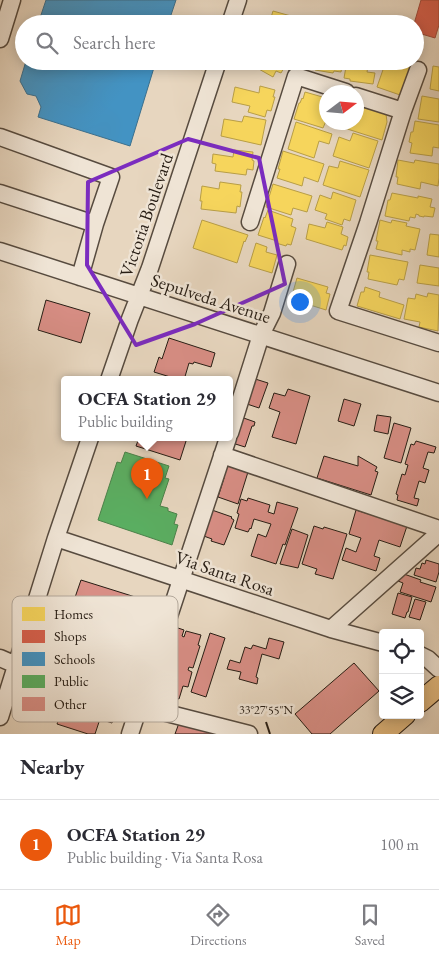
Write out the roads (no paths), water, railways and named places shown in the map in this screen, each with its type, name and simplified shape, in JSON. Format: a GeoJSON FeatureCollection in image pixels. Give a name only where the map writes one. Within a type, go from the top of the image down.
{"type":"FeatureCollection","features":[{"type":"Feature","properties":{"kind":"main road"},"geometry":{"type":"LineString","coordinates":[[424,699],[439,686]]}},
{"type":"Feature","properties":{"kind":"main road"},"geometry":{"type":"LineString","coordinates":[[383,734],[400,719]]}},
{"type":"Feature","properties":{"kind":"street"},"geometry":{"type":"LineString","coordinates":[[0,39],[12,0]]}},
{"type":"Feature","properties":{"kind":"street"},"geometry":{"type":"LineString","coordinates":[[233,15],[238,0]]}},
{"type":"Feature","properties":{"kind":"street","name":"Victoria Boulevard"},"geometry":{"type":"LineString","coordinates":[[110,376],[150,268],[215,70]]}},
{"type":"Feature","properties":{"kind":"street"},"geometry":{"type":"LineString","coordinates":[[418,70],[338,311],[439,344]]}},
{"type":"Feature","properties":{"kind":"street"},"geometry":{"type":"LineString","coordinates":[[250,222],[296,76],[324,85]]}},
{"type":"Feature","properties":{"kind":"street"},"geometry":{"type":"LineString","coordinates":[[364,99],[403,111]]}},
{"type":"Feature","properties":{"kind":"street"},"geometry":{"type":"LineString","coordinates":[[0,138],[110,177],[80,277]]}},
{"type":"Feature","properties":{"kind":"street"},"geometry":{"type":"LineString","coordinates":[[0,193],[95,224]]}},
{"type":"Feature","properties":{"kind":"street","name":"Sepulveda Avenue"},"geometry":{"type":"LineString","coordinates":[[0,251],[439,393]]}},
{"type":"Feature","properties":{"kind":"street"},"geometry":{"type":"LineString","coordinates":[[233,424],[261,335],[272,313],[287,264]]}},
{"type":"Feature","properties":{"kind":"street"},"geometry":{"type":"LineString","coordinates":[[38,596],[89,441]]}},
{"type":"Feature","properties":{"kind":"street"},"geometry":{"type":"LineString","coordinates":[[176,596],[227,441]]}},
{"type":"Feature","properties":{"kind":"street"},"geometry":{"type":"LineString","coordinates":[[222,454],[439,529]]}},
{"type":"Feature","properties":{"kind":"street"},"geometry":{"type":"LineString","coordinates":[[331,630],[439,533]]}},
{"type":"Feature","properties":{"kind":"street","name":"Via Santa Rosa"},"geometry":{"type":"LineString","coordinates":[[56,538],[331,630],[379,642]]}},
{"type":"Feature","properties":{"kind":"street"},"geometry":{"type":"LineString","coordinates":[[424,657],[439,669]]}},
{"type":"Feature","properties":{"kind":"street"},"geometry":{"type":"LineString","coordinates":[[0,658],[12,663]]}},
{"type":"Feature","properties":{"kind":"street"},"geometry":{"type":"LineString","coordinates":[[0,717],[12,678]]}},
{"type":"Feature","properties":{"kind":"street"},"geometry":{"type":"LineString","coordinates":[[178,716],[249,734]]}},
{"type":"Feature","properties":{"kind":"street"},"geometry":{"type":"LineString","coordinates":[[130,734],[134,722]]}},
{"type":"Feature","properties":{"kind":"place","name":"OCFA Station 29"},"geometry":{"type":"Point","coordinates":[147,499]}}]}
